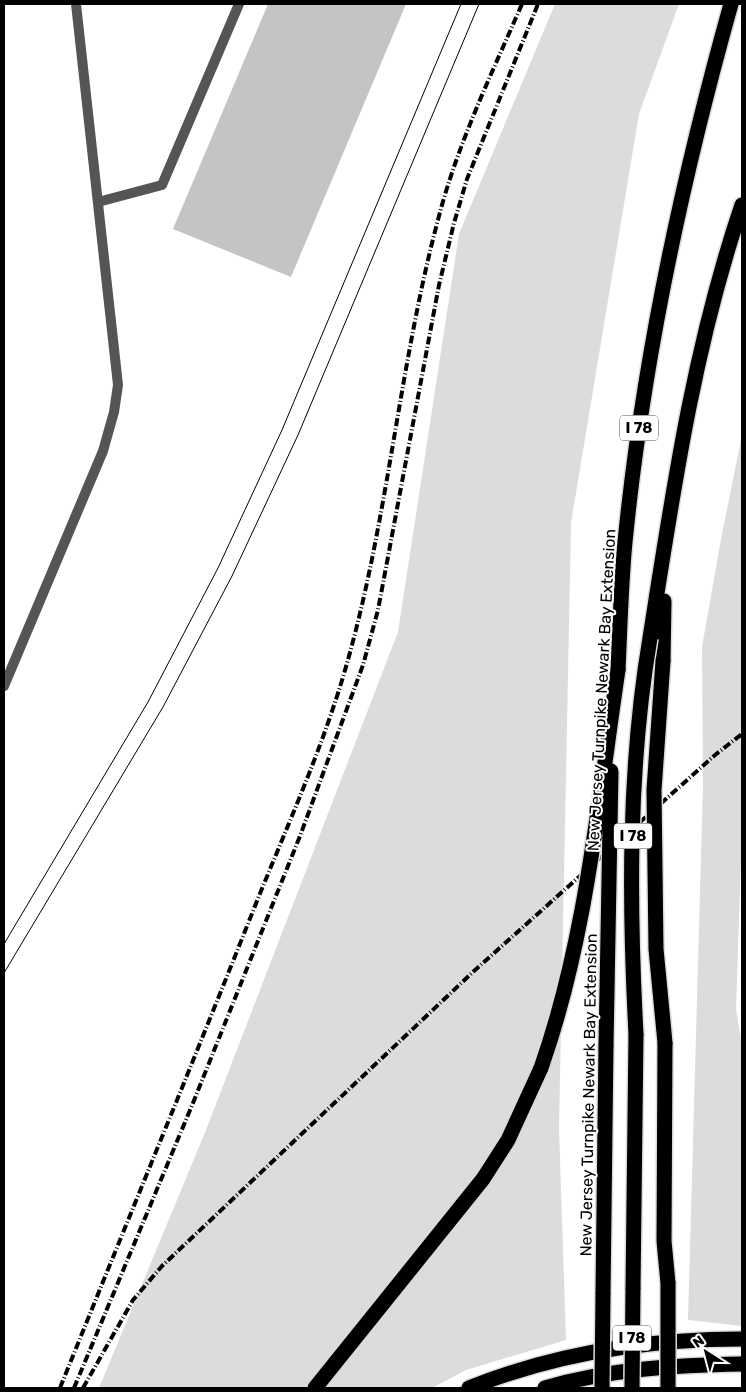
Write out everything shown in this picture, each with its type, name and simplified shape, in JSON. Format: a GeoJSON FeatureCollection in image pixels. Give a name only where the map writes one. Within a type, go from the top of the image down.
{"type":"FeatureCollection","features":[{"type":"Feature","properties":{"kind":"highway","name":"New Jersey Turnpike Newark Bay Extension"},"geometry":{"type":"LineString","coordinates":[[602,1388],[609,834],[625,543],[642,406],[663,290],[688,174],[731,4]]}},
{"type":"Feature","properties":{"kind":"highway","name":"I 78"},"geometry":{"type":"LineString","coordinates":[[632,1388],[636,1034],[631,937],[634,805],[640,702],[680,447],[699,354],[721,271],[742,205]]}},
{"type":"Feature","properties":{"kind":"highway"},"geometry":{"type":"LineString","coordinates":[[665,542],[663,661],[654,790],[656,949],[665,1043],[664,1241],[668,1283],[668,1388]]}},
{"type":"Feature","properties":{"kind":"highway"},"geometry":{"type":"LineString","coordinates":[[315,1388],[483,1180],[515,1127],[541,1068],[563,1001],[582,916],[618,670]]}},
{"type":"Feature","properties":{"kind":"highway"},"geometry":{"type":"LineString","coordinates":[[469,1388],[522,1370],[613,1348],[686,1340],[742,1339]]}},
{"type":"Feature","properties":{"kind":"highway"},"geometry":{"type":"LineString","coordinates":[[545,1388],[597,1376],[663,1367],[742,1364]]}},
{"type":"Feature","properties":{"kind":"street"},"geometry":{"type":"LineString","coordinates":[[4,686],[103,451],[114,412],[118,385],[76,4]]}},
{"type":"Feature","properties":{"kind":"street"},"geometry":{"type":"LineString","coordinates":[[98,202],[162,185],[239,4]]}},
{"type":"Feature","properties":{"kind":"shaded area"},"geometry":{"type":"Polygon","coordinates":[[[555,4],[679,4],[639,114],[571,523],[559,1128],[566,1340],[466,1370],[432,1388],[99,1388],[206,1130],[398,632],[459,234],[555,4]]]}},
{"type":"Feature","properties":{"kind":"shaded area"},"geometry":{"type":"Polygon","coordinates":[[[742,435],[742,828],[736,1009],[742,1045],[742,1326],[688,1320],[703,783],[702,647],[742,435]]]}},
{"type":"Feature","properties":{"kind":"building"},"geometry":{"type":"Polygon","coordinates":[[[268,4],[406,4],[291,277],[173,229],[268,4]]]}},
{"type":"Feature","properties":{"kind":"tram line"},"geometry":{"type":"LineString","coordinates":[[4,944],[148,702],[218,568],[282,430],[461,4]]}},
{"type":"Feature","properties":{"kind":"tram line"},"geometry":{"type":"LineString","coordinates":[[4,973],[163,707],[232,576],[298,435],[479,4]]}},
{"type":"Feature","properties":{"kind":"railway"},"geometry":{"type":"LineString","coordinates":[[60,1388],[301,795],[334,707],[358,620],[371,563],[413,331],[439,216],[466,135],[522,4]]}},
{"type":"Feature","properties":{"kind":"railway"},"geometry":{"type":"LineString","coordinates":[[74,1388],[193,1103],[300,836],[363,665],[378,610],[439,285],[454,223],[467,179],[538,4]]}},
{"type":"Feature","properties":{"kind":"railway"},"geometry":{"type":"LineString","coordinates":[[83,1388],[133,1300],[162,1266],[474,971],[715,755],[742,734]]}}]}
